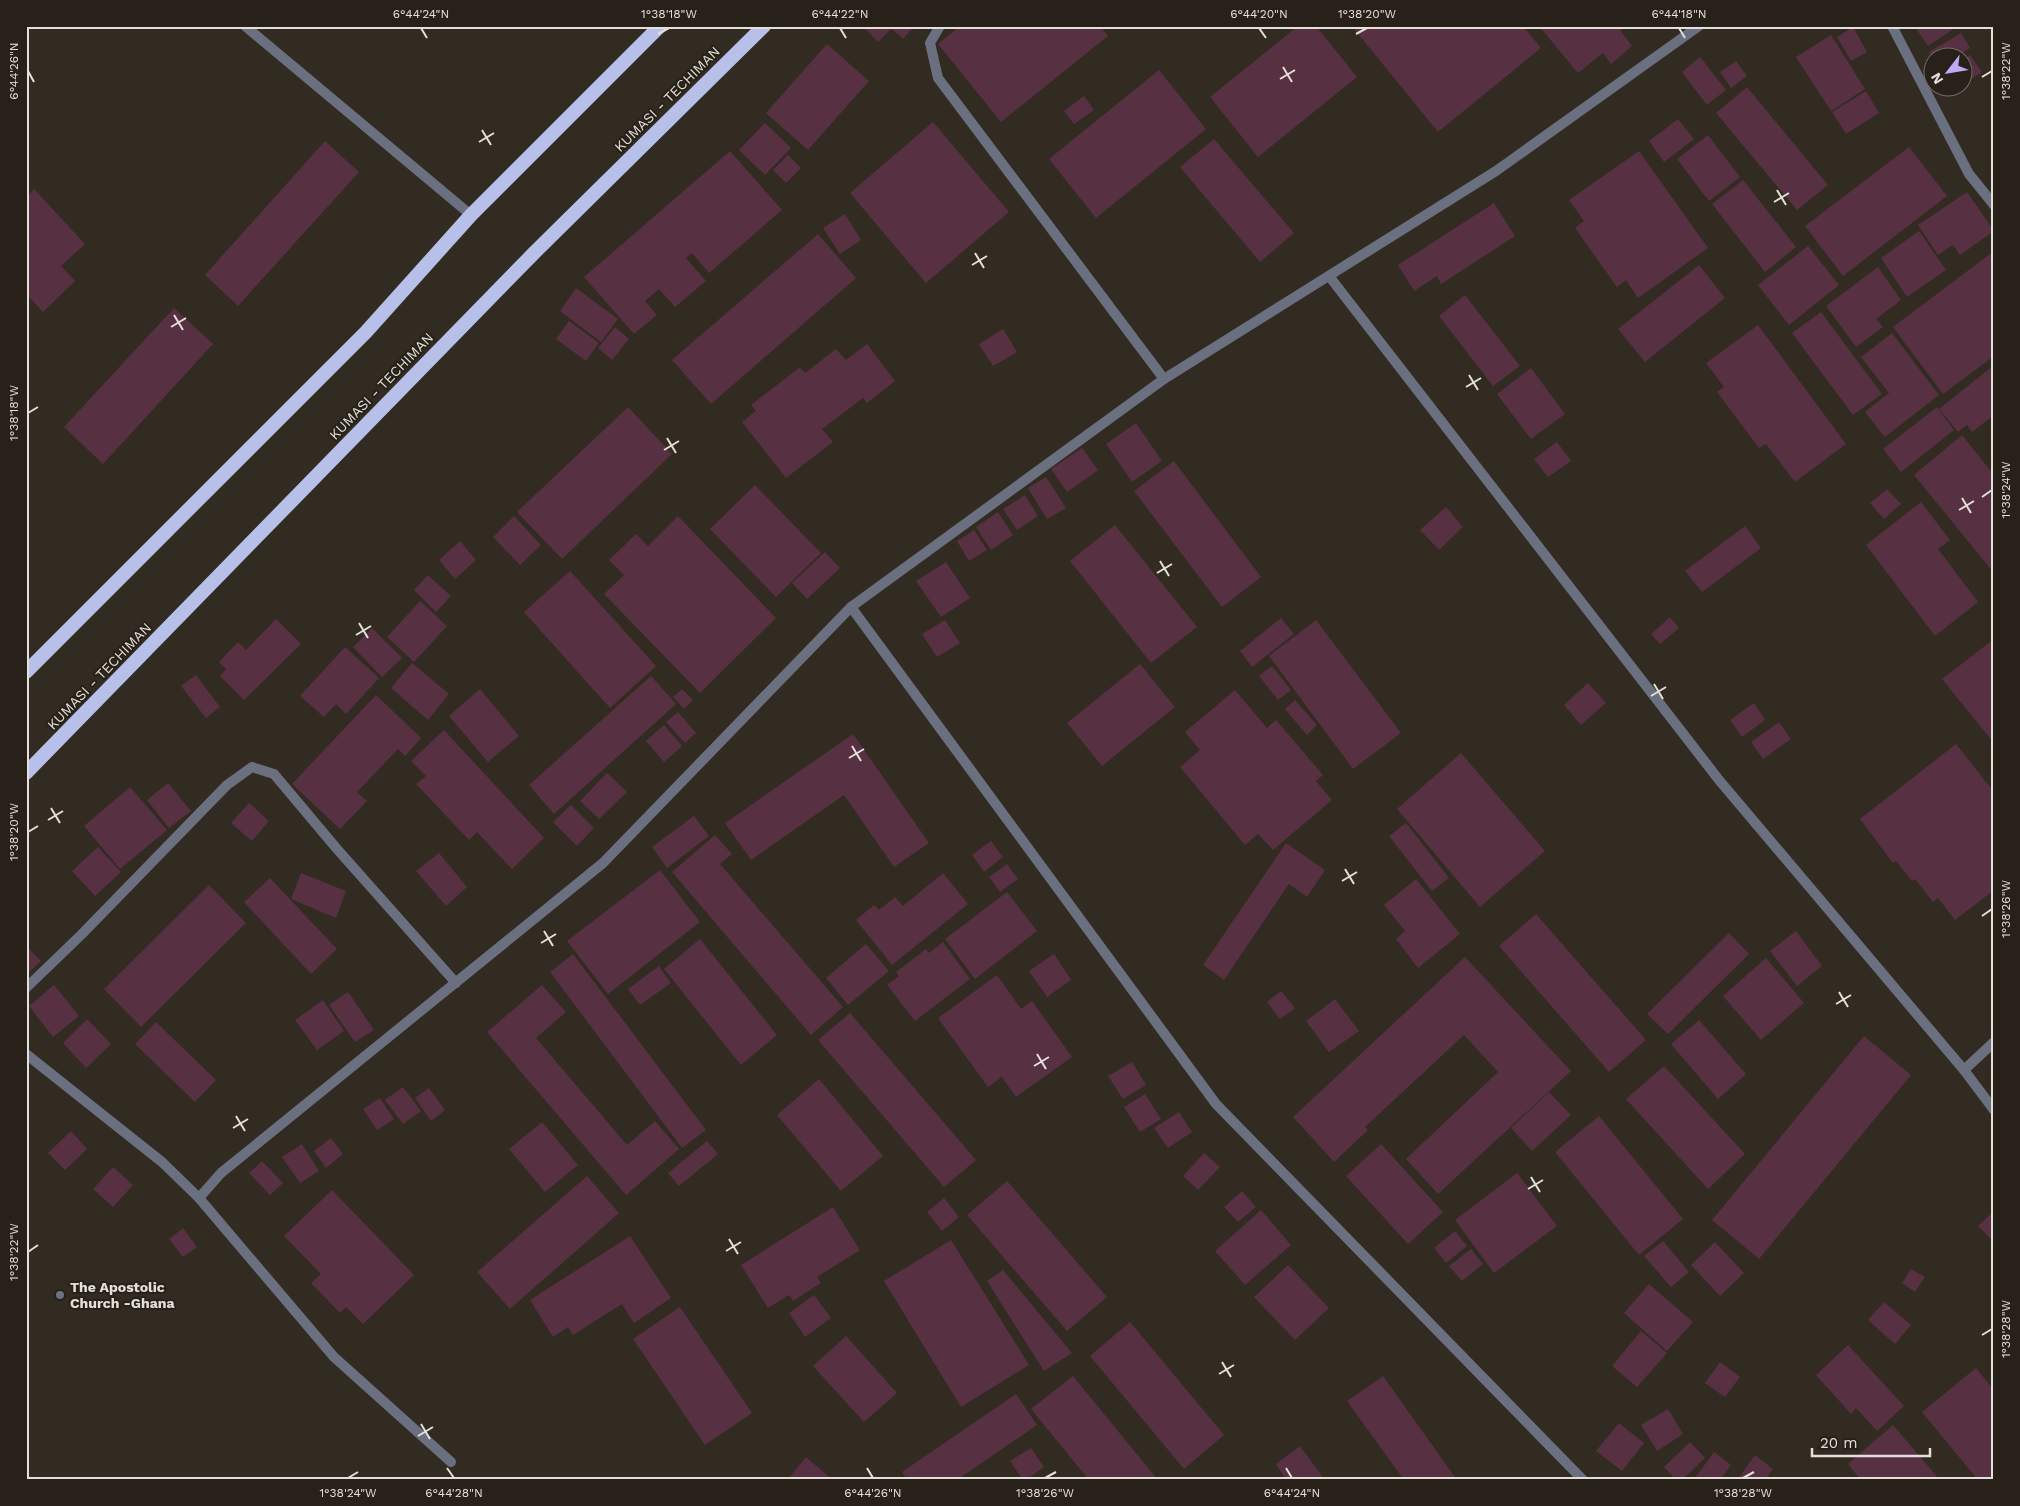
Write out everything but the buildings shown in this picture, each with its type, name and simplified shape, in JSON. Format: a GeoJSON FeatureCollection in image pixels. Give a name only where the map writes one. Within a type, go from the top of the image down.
{"type":"FeatureCollection","features":[{"type":"Feature","properties":{"kind":"highway"},"geometry":{"type":"LineString","coordinates":[[26,672],[366,332],[471,215],[660,26]]}},
{"type":"Feature","properties":{"kind":"highway","name":"KUMASI - TECHIMAN"},"geometry":{"type":"LineString","coordinates":[[26,773],[533,254],[764,26]]}},
{"type":"Feature","properties":{"kind":"street"},"geometry":{"type":"LineString","coordinates":[[245,26],[471,215]]}},
{"type":"Feature","properties":{"kind":"street"},"geometry":{"type":"LineString","coordinates":[[940,26],[930,43],[938,78],[1164,380]]}},
{"type":"Feature","properties":{"kind":"street"},"geometry":{"type":"LineString","coordinates":[[199,1198],[221,1173],[603,863],[851,607],[1164,380],[1496,171],[1698,26]]}},
{"type":"Feature","properties":{"kind":"street"},"geometry":{"type":"LineString","coordinates":[[1892,26],[1969,174],[1994,205]]}},
{"type":"Feature","properties":{"kind":"street"},"geometry":{"type":"LineString","coordinates":[[1329,276],[1719,780],[1964,1070],[1994,1110]]}},
{"type":"Feature","properties":{"kind":"street"},"geometry":{"type":"LineString","coordinates":[[851,607],[1216,1104],[1583,1480]]}},
{"type":"Feature","properties":{"kind":"street"},"geometry":{"type":"LineString","coordinates":[[26,988],[81,936],[227,785],[252,767],[274,774],[337,849],[456,983]]}},
{"type":"Feature","properties":{"kind":"street"},"geometry":{"type":"LineString","coordinates":[[1964,1070],[1994,1042]]}},
{"type":"Feature","properties":{"kind":"street"},"geometry":{"type":"LineString","coordinates":[[26,1054],[162,1162],[199,1198],[334,1356],[451,1462]]}},
{"type":"Feature","properties":{"kind":"place","name":"The Apostolic Church -Ghana"},"geometry":{"type":"Point","coordinates":[60,1295]}}]}
